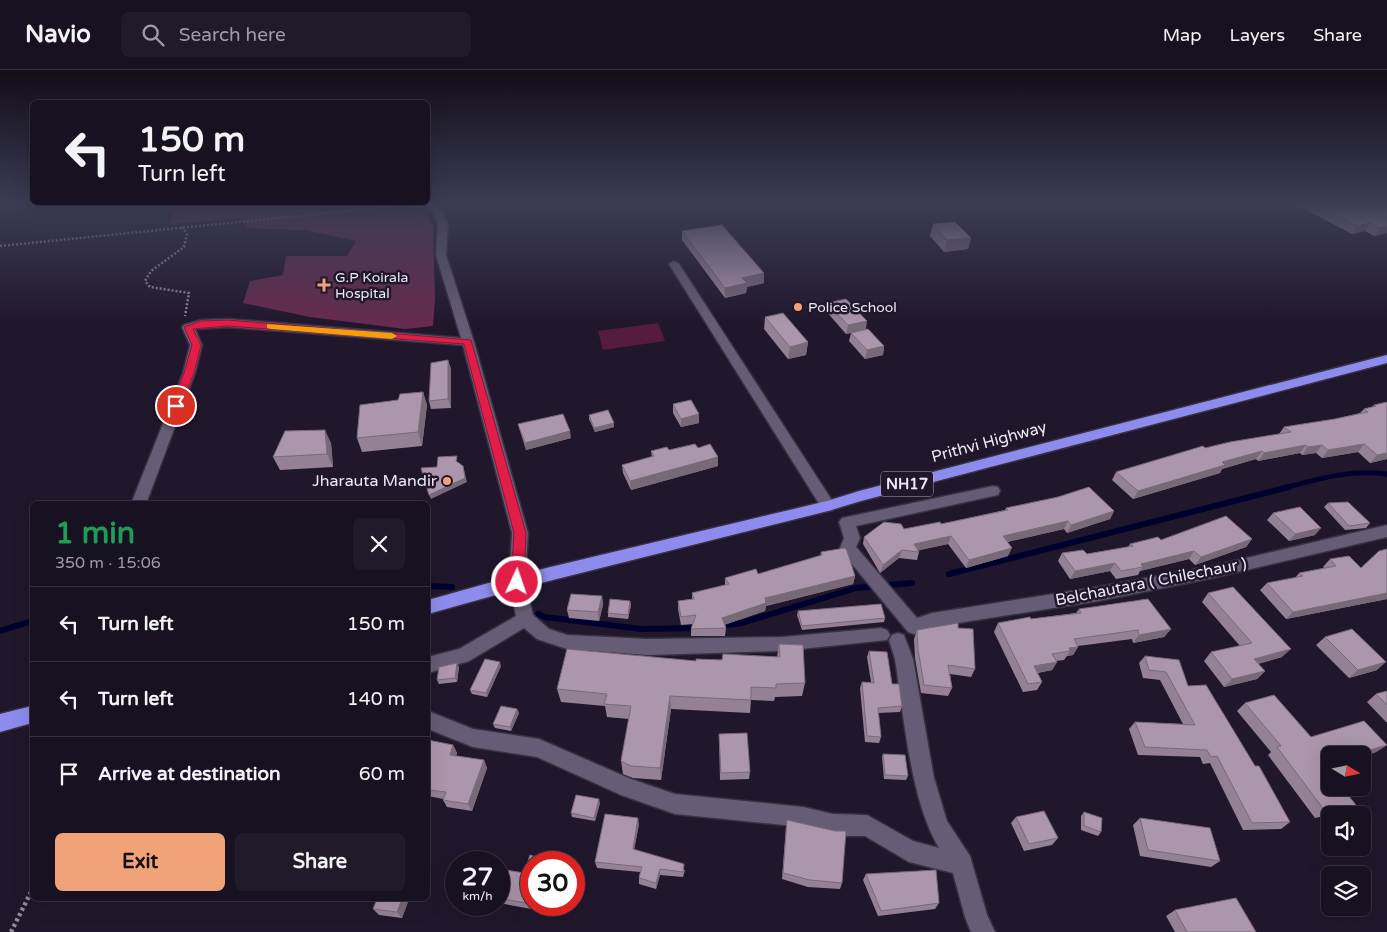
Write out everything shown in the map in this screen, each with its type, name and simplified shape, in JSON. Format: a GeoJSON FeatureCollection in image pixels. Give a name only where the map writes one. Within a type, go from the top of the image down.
{"type":"FeatureCollection","features":[{"type":"Feature","properties":{"kind":"highway","name":"Prithvi Highway"},"geometry":{"type":"LineString","coordinates":[[430,606],[517,582],[828,506],[859,496],[1387,359]]}},
{"type":"Feature","properties":{"kind":"highway"},"geometry":{"type":"LineString","coordinates":[[0,723],[30,716]]}},
{"type":"Feature","properties":{"kind":"street"},"geometry":{"type":"LineString","coordinates":[[442,243],[441,255],[468,342],[520,533],[517,582],[525,619],[543,634],[566,642],[648,647],[782,644],[890,638],[904,659],[924,778],[938,826],[962,864],[976,918],[983,932]]}},
{"type":"Feature","properties":{"kind":"street"},"geometry":{"type":"LineString","coordinates":[[674,264],[828,506]]}},
{"type":"Feature","properties":{"kind":"street"},"geometry":{"type":"LineString","coordinates":[[139,501],[189,373],[196,345],[188,327],[201,324],[228,323],[468,342]]}},
{"type":"Feature","properties":{"kind":"street","name":"Belchautara ( Chilechaur )"},"geometry":{"type":"LineString","coordinates":[[993,491],[847,522],[852,538],[848,548],[914,627],[932,620],[1098,594],[1212,572],[1387,531]]}},
{"type":"Feature","properties":{"kind":"street"},"geometry":{"type":"LineString","coordinates":[[430,664],[463,656],[525,619]]}},
{"type":"Feature","properties":{"kind":"street"},"geometry":{"type":"LineString","coordinates":[[430,721],[473,738],[539,748],[628,788],[675,804],[803,817],[833,825],[867,826],[909,851],[962,864]]}},
{"type":"Feature","properties":{"kind":"path"},"geometry":{"type":"LineString","coordinates":[[0,246],[25,243]]}},
{"type":"Feature","properties":{"kind":"path"},"geometry":{"type":"LineString","coordinates":[[185,243],[184,247],[150,271],[145,281],[150,287],[189,294],[184,316],[188,327]]}},
{"type":"Feature","properties":{"kind":"path"},"geometry":{"type":"LineString","coordinates":[[11,932],[30,894]]}},
{"type":"Feature","properties":{"kind":"shaded area"},"geometry":{"type":"Polygon","coordinates":[[[355,243],[433,243],[435,299],[433,326],[405,329],[310,317],[243,303],[250,281],[283,275],[286,256],[347,256],[355,243]]]}},
{"type":"Feature","properties":{"kind":"shaded area"},"geometry":{"type":"Polygon","coordinates":[[[658,323],[665,341],[603,350],[598,331],[658,323]]]}},
{"type":"Feature","properties":{"kind":"building"},"geometry":{"type":"Polygon","coordinates":[[[691,243],[738,243],[764,273],[742,278],[747,283],[725,288],[691,243]]]}},
{"type":"Feature","properties":{"kind":"building"},"geometry":{"type":"Polygon","coordinates":[[[846,299],[867,321],[848,325],[827,303],[846,299]]]}},
{"type":"Feature","properties":{"kind":"building"},"geometry":{"type":"Polygon","coordinates":[[[783,313],[808,342],[790,347],[765,317],[783,313]]]}},
{"type":"Feature","properties":{"kind":"building"},"geometry":{"type":"Polygon","coordinates":[[[868,329],[884,346],[867,350],[851,333],[868,329]]]}},
{"type":"Feature","properties":{"kind":"building"},"geometry":{"type":"Polygon","coordinates":[[[448,360],[448,399],[429,401],[431,363],[448,360]]]}},
{"type":"Feature","properties":{"kind":"building"},"geometry":{"type":"Polygon","coordinates":[[[423,392],[418,432],[357,438],[360,405],[398,400],[400,394],[423,392]]]}},
{"type":"Feature","properties":{"kind":"building"},"geometry":{"type":"Polygon","coordinates":[[[691,400],[699,414],[681,419],[673,404],[691,400]]]}},
{"type":"Feature","properties":{"kind":"building"},"geometry":{"type":"Polygon","coordinates":[[[1387,402],[1387,453],[1377,455],[1364,444],[1328,450],[1322,445],[1308,447],[1306,445],[1264,453],[1262,451],[1222,462],[1225,465],[1138,491],[1116,472],[1203,446],[1205,448],[1291,432],[1284,427],[1368,412],[1364,409],[1387,402]]]}},
{"type":"Feature","properties":{"kind":"building"},"geometry":{"type":"Polygon","coordinates":[[[608,410],[614,423],[594,428],[589,415],[608,410]]]}},
{"type":"Feature","properties":{"kind":"building"},"geometry":{"type":"Polygon","coordinates":[[[563,414],[570,431],[525,443],[518,424],[563,414]]]}},
{"type":"Feature","properties":{"kind":"building"},"geometry":{"type":"Polygon","coordinates":[[[325,430],[327,454],[273,457],[285,431],[325,430]]]}},
{"type":"Feature","properties":{"kind":"building"},"geometry":{"type":"Polygon","coordinates":[[[695,444],[698,448],[710,444],[718,457],[630,481],[622,465],[654,456],[651,451],[667,447],[669,450],[695,444]]]}},
{"type":"Feature","properties":{"kind":"building"},"geometry":{"type":"Polygon","coordinates":[[[457,456],[456,461],[463,466],[465,478],[429,495],[421,468],[437,467],[438,457],[457,456]]]}},
{"type":"Feature","properties":{"kind":"building"},"geometry":{"type":"Polygon","coordinates":[[[1089,487],[1114,511],[1071,525],[1068,521],[1003,536],[1012,548],[969,560],[951,536],[914,544],[919,552],[902,550],[883,565],[864,537],[884,522],[901,524],[904,529],[940,522],[941,524],[1008,510],[1006,508],[1058,497],[1089,487]]]}},
{"type":"Feature","properties":{"kind":"building"},"geometry":{"type":"Polygon","coordinates":[[[1348,502],[1370,523],[1349,526],[1328,503],[1348,502]]]}},
{"type":"Feature","properties":{"kind":"building"},"geometry":{"type":"Polygon","coordinates":[[[1300,507],[1321,528],[1295,534],[1273,513],[1300,507]]]}},
{"type":"Feature","properties":{"kind":"building"},"geometry":{"type":"Polygon","coordinates":[[[1226,516],[1252,539],[1201,557],[1194,551],[1141,564],[1143,567],[1121,571],[1115,563],[1075,571],[1062,553],[1083,550],[1087,554],[1133,546],[1130,544],[1158,537],[1161,540],[1226,516]]]}},
{"type":"Feature","properties":{"kind":"building"},"geometry":{"type":"Polygon","coordinates":[[[845,548],[855,576],[765,598],[766,603],[722,618],[726,628],[691,629],[696,615],[681,617],[678,601],[694,599],[692,593],[729,584],[725,578],[756,569],[758,574],[822,555],[821,552],[845,548]]]}},
{"type":"Feature","properties":{"kind":"building"},"geometry":{"type":"Polygon","coordinates":[[[1387,549],[1387,593],[1293,612],[1267,583],[1303,576],[1299,573],[1336,566],[1330,559],[1349,556],[1361,568],[1379,551],[1387,549]]]}},
{"type":"Feature","properties":{"kind":"building"},"geometry":{"type":"Polygon","coordinates":[[[1233,587],[1291,649],[1254,659],[1265,671],[1232,679],[1211,652],[1252,643],[1208,593],[1233,587]]]}},
{"type":"Feature","properties":{"kind":"building"},"geometry":{"type":"Polygon","coordinates":[[[571,594],[602,596],[598,612],[567,610],[571,594]]]}},
{"type":"Feature","properties":{"kind":"building"},"geometry":{"type":"Polygon","coordinates":[[[610,599],[630,601],[628,615],[608,613],[610,599]]]}},
{"type":"Feature","properties":{"kind":"building"},"geometry":{"type":"Polygon","coordinates":[[[1148,599],[1171,629],[1139,635],[1138,630],[1074,639],[1078,647],[1069,648],[1070,651],[1052,654],[1057,662],[1034,666],[1042,682],[1028,684],[998,623],[1030,617],[1031,619],[1081,613],[1079,609],[1148,599]]]}},
{"type":"Feature","properties":{"kind":"building"},"geometry":{"type":"Polygon","coordinates":[[[881,604],[885,618],[802,626],[798,611],[881,604]]]}},
{"type":"Feature","properties":{"kind":"building"},"geometry":{"type":"Polygon","coordinates":[[[958,623],[958,628],[973,629],[975,669],[948,665],[952,688],[924,685],[917,630],[958,623]]]}},
{"type":"Feature","properties":{"kind":"building"},"geometry":{"type":"Polygon","coordinates":[[[1352,629],[1386,662],[1358,670],[1325,637],[1352,629]]]}},
{"type":"Feature","properties":{"kind":"building"},"geometry":{"type":"Polygon","coordinates":[[[779,644],[803,645],[805,683],[776,684],[776,688],[751,687],[751,700],[670,696],[660,768],[631,766],[621,761],[631,706],[604,704],[607,694],[557,689],[567,649],[696,661],[696,659],[722,660],[723,654],[780,657],[779,644]]]}},
{"type":"Feature","properties":{"kind":"building"},"geometry":{"type":"Polygon","coordinates":[[[869,651],[887,652],[892,684],[899,684],[902,706],[878,708],[881,737],[867,736],[862,682],[874,683],[869,651]]]}},
{"type":"Feature","properties":{"kind":"building"},"geometry":{"type":"Polygon","coordinates":[[[1145,656],[1179,660],[1188,686],[1206,685],[1255,766],[1259,766],[1290,822],[1252,823],[1217,756],[1211,757],[1207,750],[1145,747],[1135,722],[1195,725],[1166,672],[1149,670],[1145,656]]]}},
{"type":"Feature","properties":{"kind":"building"},"geometry":{"type":"Polygon","coordinates":[[[485,659],[500,662],[486,693],[470,690],[485,659]]]}},
{"type":"Feature","properties":{"kind":"building"},"geometry":{"type":"Polygon","coordinates":[[[457,663],[455,678],[437,680],[439,667],[457,663]]]}},
{"type":"Feature","properties":{"kind":"building"},"geometry":{"type":"Polygon","coordinates":[[[1387,691],[1387,705],[1376,694],[1387,691]]]}},
{"type":"Feature","properties":{"kind":"building"},"geometry":{"type":"Polygon","coordinates":[[[1274,695],[1311,737],[1364,721],[1387,745],[1371,750],[1371,746],[1321,746],[1321,796],[1349,796],[1356,805],[1321,806],[1277,747],[1281,746],[1245,703],[1274,695]]]}},
{"type":"Feature","properties":{"kind":"building"},"geometry":{"type":"Polygon","coordinates":[[[501,706],[517,709],[510,727],[493,724],[501,706]]]}},
{"type":"Feature","properties":{"kind":"building"},"geometry":{"type":"Polygon","coordinates":[[[747,733],[750,772],[721,773],[719,734],[747,733]]]}},
{"type":"Feature","properties":{"kind":"building"},"geometry":{"type":"Polygon","coordinates":[[[430,740],[453,745],[450,755],[484,760],[468,804],[443,800],[446,792],[430,790],[430,740]]]}},
{"type":"Feature","properties":{"kind":"building"},"geometry":{"type":"Polygon","coordinates":[[[883,754],[905,755],[908,776],[885,775],[883,754]]]}},
{"type":"Feature","properties":{"kind":"building"},"geometry":{"type":"Polygon","coordinates":[[[576,795],[599,799],[594,818],[571,813],[576,795]]]}},
{"type":"Feature","properties":{"kind":"building"},"geometry":{"type":"Polygon","coordinates":[[[1044,811],[1058,838],[1029,844],[1016,817],[1044,811]]]}},
{"type":"Feature","properties":{"kind":"building"},"geometry":{"type":"Polygon","coordinates":[[[1084,812],[1102,818],[1101,832],[1084,826],[1084,812]]]}},
{"type":"Feature","properties":{"kind":"building"},"geometry":{"type":"Polygon","coordinates":[[[605,814],[638,818],[633,849],[684,864],[683,872],[660,869],[656,883],[639,878],[642,867],[595,862],[605,814]]]}},
{"type":"Feature","properties":{"kind":"building"},"geometry":{"type":"Polygon","coordinates":[[[1140,818],[1210,828],[1220,861],[1148,850],[1140,818]]]}},
{"type":"Feature","properties":{"kind":"building"},"geometry":{"type":"Polygon","coordinates":[[[787,820],[835,831],[846,831],[842,883],[810,880],[783,873],[787,820]]]}},
{"type":"Feature","properties":{"kind":"building"},"geometry":{"type":"Polygon","coordinates":[[[936,870],[939,903],[881,911],[866,874],[936,870]]]}},
{"type":"Feature","properties":{"kind":"building"},"geometry":{"type":"Polygon","coordinates":[[[510,871],[520,872],[520,902],[510,900],[510,871]]]}},
{"type":"Feature","properties":{"kind":"building"},"geometry":{"type":"Polygon","coordinates":[[[1236,898],[1256,932],[1187,932],[1175,910],[1236,898]]]}},
{"type":"Feature","properties":{"kind":"building"},"geometry":{"type":"Polygon","coordinates":[[[376,901],[401,901],[397,912],[373,909],[376,901]]]}},
{"type":"Feature","properties":{"kind":"waterway"},"geometry":{"type":"LineString","coordinates":[[1284,488],[1322,478],[1348,474],[1387,474]]}},
{"type":"Feature","properties":{"kind":"waterway"},"geometry":{"type":"LineString","coordinates":[[949,574],[1289,487]]}},
{"type":"Feature","properties":{"kind":"waterway"},"geometry":{"type":"LineString","coordinates":[[718,626],[742,623],[856,588],[912,583]]}},
{"type":"Feature","properties":{"kind":"waterway"},"geometry":{"type":"LineString","coordinates":[[430,586],[452,587]]}},
{"type":"Feature","properties":{"kind":"waterway"},"geometry":{"type":"LineString","coordinates":[[538,614],[545,617],[641,629],[699,628]]}},
{"type":"Feature","properties":{"kind":"waterway"},"geometry":{"type":"LineString","coordinates":[[0,631],[30,622]]}},
{"type":"Feature","properties":{"kind":"slow traffic"},"geometry":{"type":"LineString","coordinates":[[271,326],[392,336]]}},
{"type":"Feature","properties":{"kind":"place","name":"G.P Koirala Hospital"},"geometry":{"type":"Point","coordinates":[324,285]}},
{"type":"Feature","properties":{"kind":"place","name":"Police School"},"geometry":{"type":"Point","coordinates":[798,307]}},
{"type":"Feature","properties":{"kind":"place","name":"Jharauta Mandir"},"geometry":{"type":"Point","coordinates":[447,481]}},
{"type":"Feature","properties":{"kind":"route"},"geometry":{"type":"LineString","coordinates":[[176,406],[189,373],[196,345],[188,327],[201,324],[228,323],[468,342],[520,533],[517,582]]}}]}
